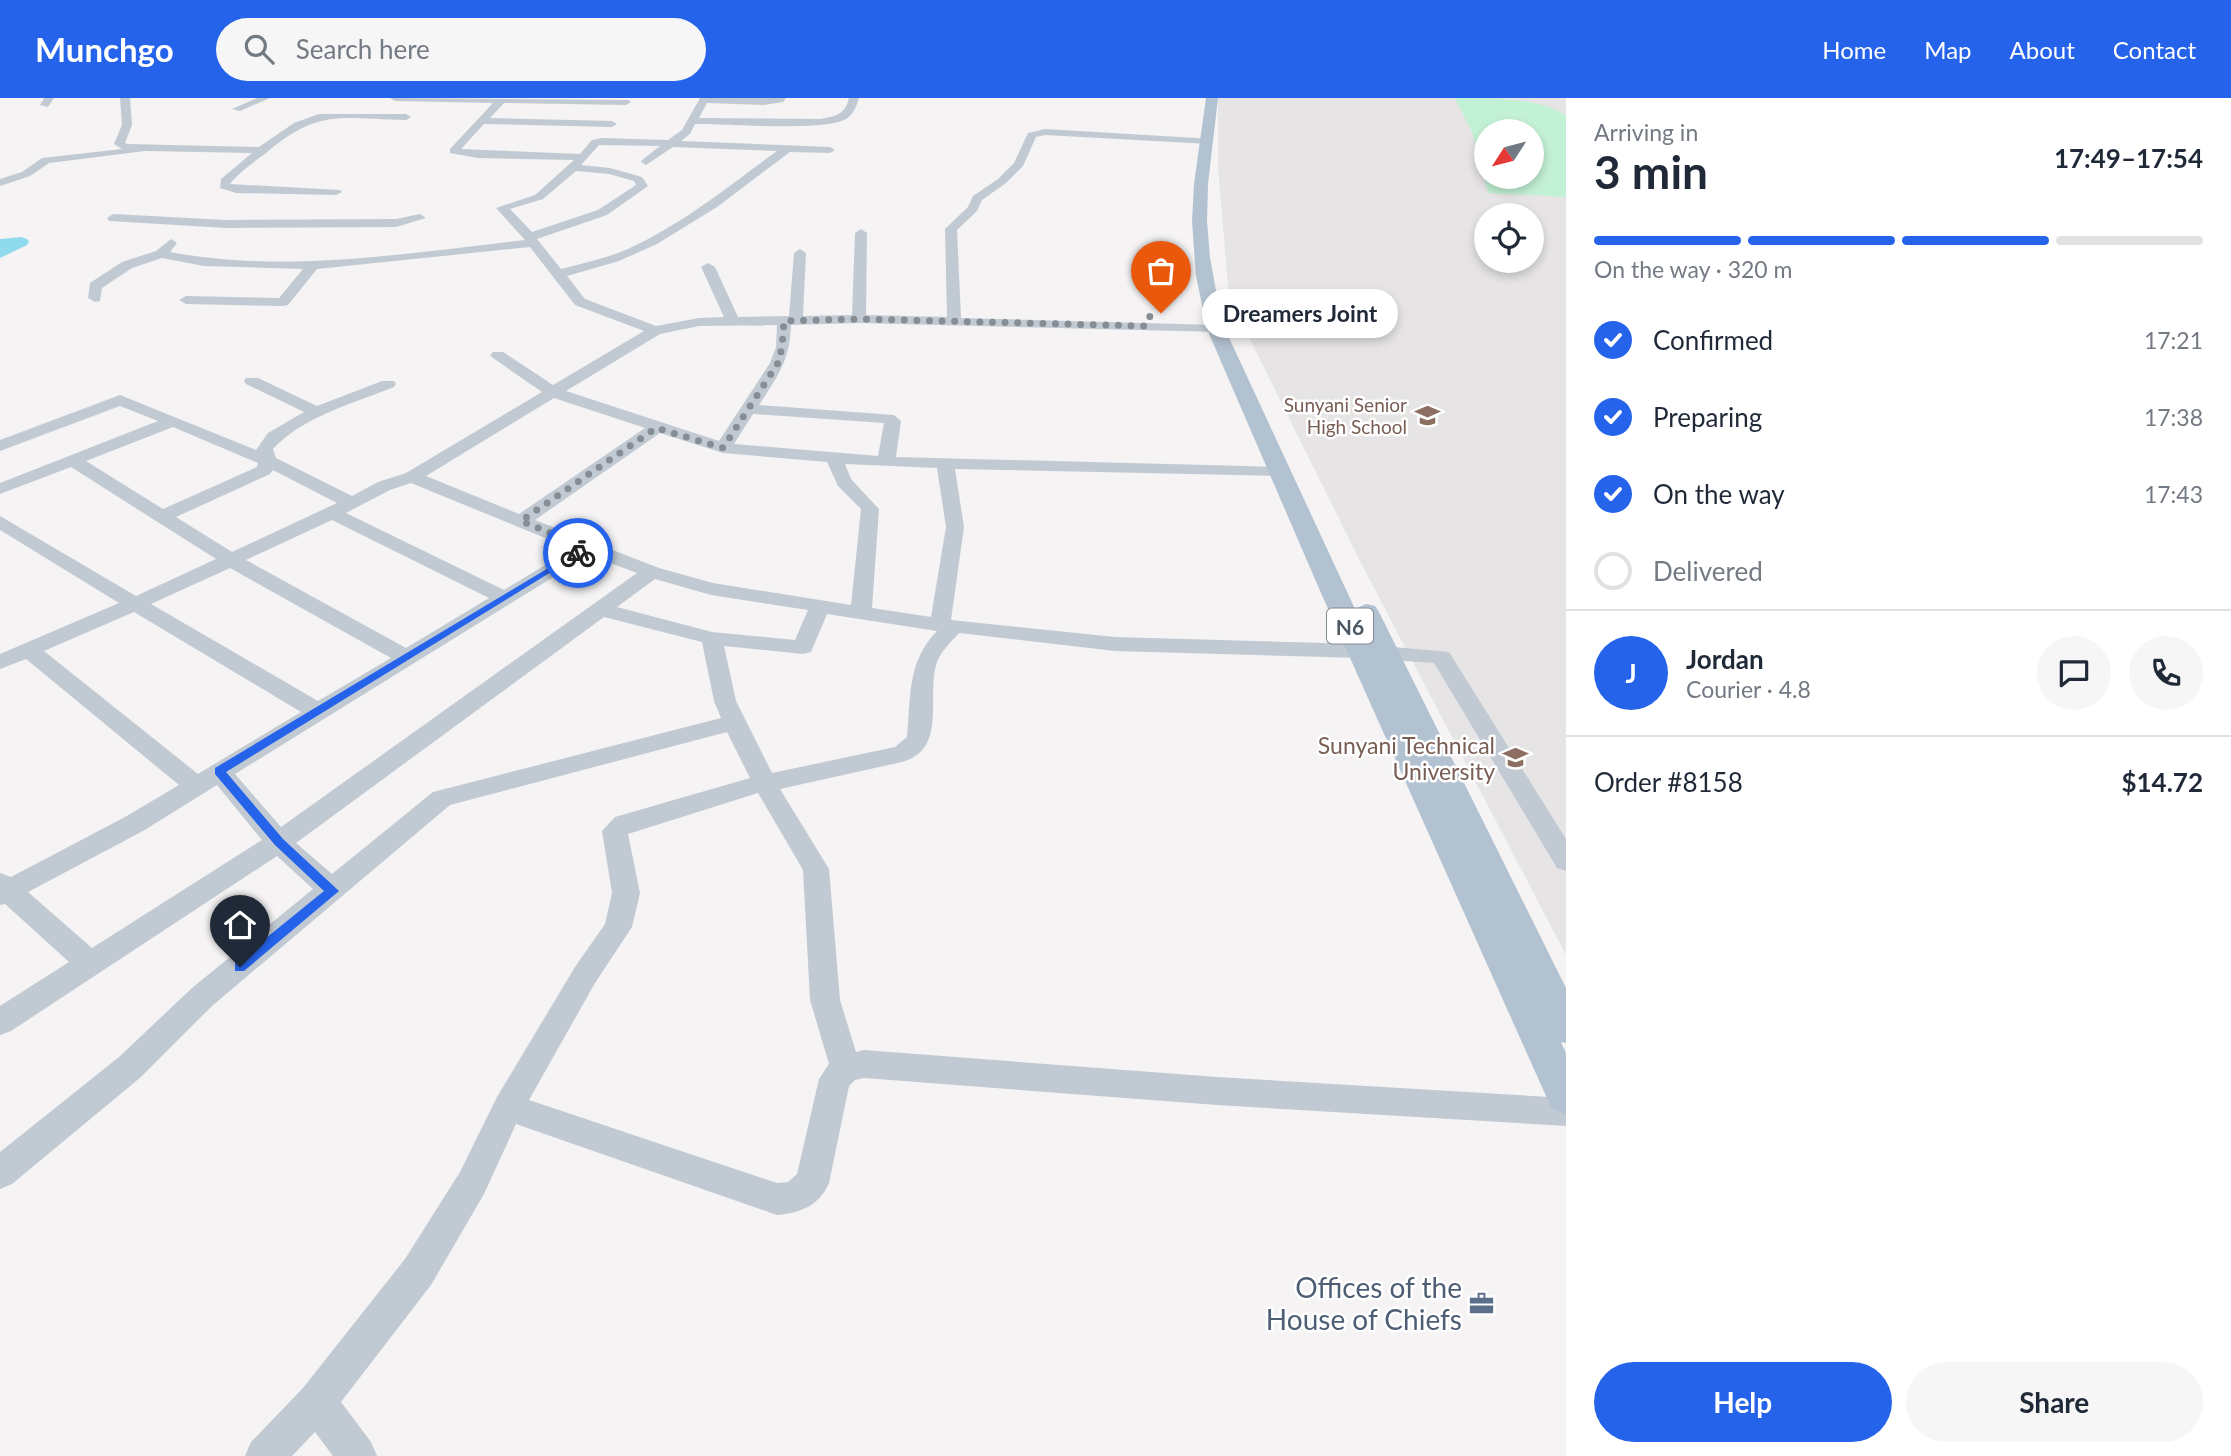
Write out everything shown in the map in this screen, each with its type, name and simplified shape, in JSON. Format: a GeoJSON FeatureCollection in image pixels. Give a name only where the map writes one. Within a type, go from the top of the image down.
{"type":"FeatureCollection","features":[{"type":"Feature","properties":{"kind":"main road","name":"N6"},"geometry":{"type":"LineString","coordinates":[[1212,98],[1209,141],[1204,157],[1200,221],[1207,316],[1280,471],[1566,1027]]}},
{"type":"Feature","properties":{"kind":"main road","name":"N6"},"geometry":{"type":"LineString","coordinates":[[1207,316],[1328,537],[1374,652],[1566,1096]]}},
{"type":"Feature","properties":{"kind":"street"},"geometry":{"type":"LineString","coordinates":[[125,98],[127,125],[119,144],[144,149]]}},
{"type":"Feature","properties":{"kind":"street"},"geometry":{"type":"LineString","coordinates":[[237,109],[265,98]]}},
{"type":"Feature","properties":{"kind":"street"},"geometry":{"type":"LineString","coordinates":[[395,98],[628,100]]}},
{"type":"Feature","properties":{"kind":"street"},"geometry":{"type":"LineString","coordinates":[[646,162],[686,132],[704,99],[764,103],[781,98]]}},
{"type":"Feature","properties":{"kind":"street"},"geometry":{"type":"LineString","coordinates":[[692,121],[820,122],[842,118],[851,109],[854,98]]}},
{"type":"Feature","properties":{"kind":"street"},"geometry":{"type":"LineString","coordinates":[[336,192],[236,190],[224,186],[225,181],[302,123],[314,119],[402,121],[428,103],[445,99]]}},
{"type":"Feature","properties":{"kind":"street"},"geometry":{"type":"LineString","coordinates":[[602,141],[628,100]]}},
{"type":"Feature","properties":{"kind":"street"},"geometry":{"type":"LineString","coordinates":[[500,101],[454,151],[478,155],[583,157]]}},
{"type":"Feature","properties":{"kind":"street"},"geometry":{"type":"LineString","coordinates":[[481,121],[612,124]]}},
{"type":"Feature","properties":{"kind":"street"},"geometry":{"type":"LineString","coordinates":[[954,321],[951,229],[973,208],[977,198],[1002,181],[1019,164],[1032,135],[1045,132],[1209,141]]}},
{"type":"Feature","properties":{"kind":"street"},"geometry":{"type":"LineString","coordinates":[[656,330],[625,321],[580,302],[560,274],[502,208],[539,198],[573,168],[596,142],[673,142],[830,150]]}},
{"type":"Feature","properties":{"kind":"street"},"geometry":{"type":"LineString","coordinates":[[560,274],[629,254],[656,240],[691,219],[788,148]]}},
{"type":"Feature","properties":{"kind":"street"},"geometry":{"type":"LineString","coordinates":[[0,183],[26,174],[42,161],[69,153],[144,149],[264,150]]}},
{"type":"Feature","properties":{"kind":"street"},"geometry":{"type":"LineString","coordinates":[[95,298],[95,286],[127,265],[161,254],[211,262],[313,265],[530,240],[588,219],[623,202],[642,186],[638,179],[618,172],[573,168]]}},
{"type":"Feature","properties":{"kind":"street"},"geometry":{"type":"LineString","coordinates":[[113,218],[190,222],[396,223],[420,218]]}},
{"type":"Feature","properties":{"kind":"street"},"geometry":{"type":"LineString","coordinates":[[161,254],[190,222]]}},
{"type":"Feature","properties":{"kind":"street"},"geometry":{"type":"LineString","coordinates":[[859,319],[861,233]]}},
{"type":"Feature","properties":{"kind":"street"},"geometry":{"type":"LineString","coordinates":[[723,448],[778,363],[790,320],[800,253]]}},
{"type":"Feature","properties":{"kind":"street"},"geometry":{"type":"LineString","coordinates":[[186,300],[283,302],[313,265]]}},
{"type":"Feature","properties":{"kind":"street"},"geometry":{"type":"LineString","coordinates":[[709,267],[732,320]]}},
{"type":"Feature","properties":{"kind":"street"},"geometry":{"type":"LineString","coordinates":[[1146,326],[1154,314],[1207,316]]}},
{"type":"Feature","properties":{"kind":"street"},"geometry":{"type":"LineString","coordinates":[[0,662],[135,604],[332,513],[394,481],[412,477],[656,330],[675,324],[732,320],[859,319],[1146,326],[1207,316]]}},
{"type":"Feature","properties":{"kind":"street"},"geometry":{"type":"LineString","coordinates":[[498,355],[552,392],[723,448],[887,462],[1280,471]]}},
{"type":"Feature","properties":{"kind":"street"},"geometry":{"type":"LineString","coordinates":[[252,381],[318,413]]}},
{"type":"Feature","properties":{"kind":"street"},"geometry":{"type":"LineString","coordinates":[[164,516],[264,470],[268,461],[264,447],[272,437],[318,413],[388,384]]}},
{"type":"Feature","properties":{"kind":"street"},"geometry":{"type":"LineString","coordinates":[[0,446],[120,400],[268,461],[350,502]]}},
{"type":"Feature","properties":{"kind":"street"},"geometry":{"type":"LineString","coordinates":[[749,409],[888,418],[892,421],[887,462]]}},
{"type":"Feature","properties":{"kind":"street"},"geometry":{"type":"LineString","coordinates":[[0,489],[173,421]]}},
{"type":"Feature","properties":{"kind":"street"},"geometry":{"type":"LineString","coordinates":[[521,521],[656,428]]}},
{"type":"Feature","properties":{"kind":"street"},"geometry":{"type":"LineString","coordinates":[[835,459],[838,477],[863,499],[870,509],[861,612]]}},
{"type":"Feature","properties":{"kind":"street"},"geometry":{"type":"LineString","coordinates":[[72,460],[229,559],[406,657]]}},
{"type":"Feature","properties":{"kind":"street"},"geometry":{"type":"LineString","coordinates":[[265,1456],[317,1402],[418,1272],[472,1183],[508,1107],[584,975],[618,927],[626,892],[615,831],[624,824],[764,783],[902,754],[912,747],[919,737],[925,666],[947,626],[955,527],[945,464]]}},
{"type":"Feature","properties":{"kind":"street"},"geometry":{"type":"LineString","coordinates":[[412,477],[587,548],[652,572],[711,589],[947,626],[1115,644],[1374,652],[1441,657],[1566,861]]}},
{"type":"Feature","properties":{"kind":"street"},"geometry":{"type":"LineString","coordinates":[[332,513],[432,565],[505,597]]}},
{"type":"Feature","properties":{"kind":"street"},"geometry":{"type":"LineString","coordinates":[[0,522],[317,711]]}},
{"type":"Feature","properties":{"kind":"street"},"geometry":{"type":"LineString","coordinates":[[89,963],[3,890],[134,824],[587,548]]}},
{"type":"Feature","properties":{"kind":"street"},"geometry":{"type":"LineString","coordinates":[[0,1022],[279,842],[652,572]]}},
{"type":"Feature","properties":{"kind":"street"},"geometry":{"type":"LineString","coordinates":[[598,609],[712,638],[803,647],[820,606]]}},
{"type":"Feature","properties":{"kind":"street"},"geometry":{"type":"LineString","coordinates":[[712,638],[724,701],[783,820],[816,869],[825,1000],[846,1068]]}},
{"type":"Feature","properties":{"kind":"street"},"geometry":{"type":"LineString","coordinates":[[29,650],[196,785]]}},
{"type":"Feature","properties":{"kind":"street"},"geometry":{"type":"LineString","coordinates":[[0,1173],[130,1067],[202,997],[442,798],[734,722]]}},
{"type":"Feature","properties":{"kind":"street"},"geometry":{"type":"LineString","coordinates":[[219,771],[279,842],[332,891]]}},
{"type":"Feature","properties":{"kind":"street"},"geometry":{"type":"LineString","coordinates":[[508,1107],[777,1199],[795,1197],[811,1183],[835,1079],[846,1068],[863,1064],[1217,1091],[1566,1112]]}},
{"type":"Feature","properties":{"kind":"street"},"geometry":{"type":"LineString","coordinates":[[317,1402],[356,1456]]}},
{"type":"Feature","properties":{"kind":"shaded area","name":"Sunyani Senior High School"},"geometry":{"type":"Polygon","coordinates":[[[1218,98],[1566,98],[1566,955],[1360,561],[1229,297],[1218,167],[1218,98]]]}},
{"type":"Feature","properties":{"kind":"green space"},"geometry":{"type":"Polygon","coordinates":[[[1457,98],[1531,102],[1566,116],[1566,197],[1488,193],[1487,189],[1544,189],[1544,119],[1474,119],[1474,140],[1455,99],[1457,98]]]}},
{"type":"Feature","properties":{"kind":"waterway"},"geometry":{"type":"LineString","coordinates":[[0,244],[21,242],[0,253]]}},
{"type":"Feature","properties":{"kind":"way so far"},"geometry":{"type":"LineString","coordinates":[[578,553],[587,548],[521,521],[656,428],[723,448],[778,363],[784,321],[859,319],[1146,326],[1150,316],[1161,313]]}},
{"type":"Feature","properties":{"kind":"place","name":"Dreamers Joint"},"geometry":{"type":"Point","coordinates":[1161,313]}},
{"type":"Feature","properties":{"kind":"place","name":"Sunyani Senior High School"},"geometry":{"type":"Point","coordinates":[1427,415]}},
{"type":"Feature","properties":{"kind":"place","name":"Sunyani Technical University"},"geometry":{"type":"Point","coordinates":[1515,758]}},
{"type":"Feature","properties":{"kind":"place","name":"Offices of the House of Chiefs"},"geometry":{"type":"Point","coordinates":[1482,1303]}},
{"type":"Feature","properties":{"kind":"route"},"geometry":{"type":"LineString","coordinates":[[240,967],[332,891],[279,842],[219,771],[578,553]]}}]}
